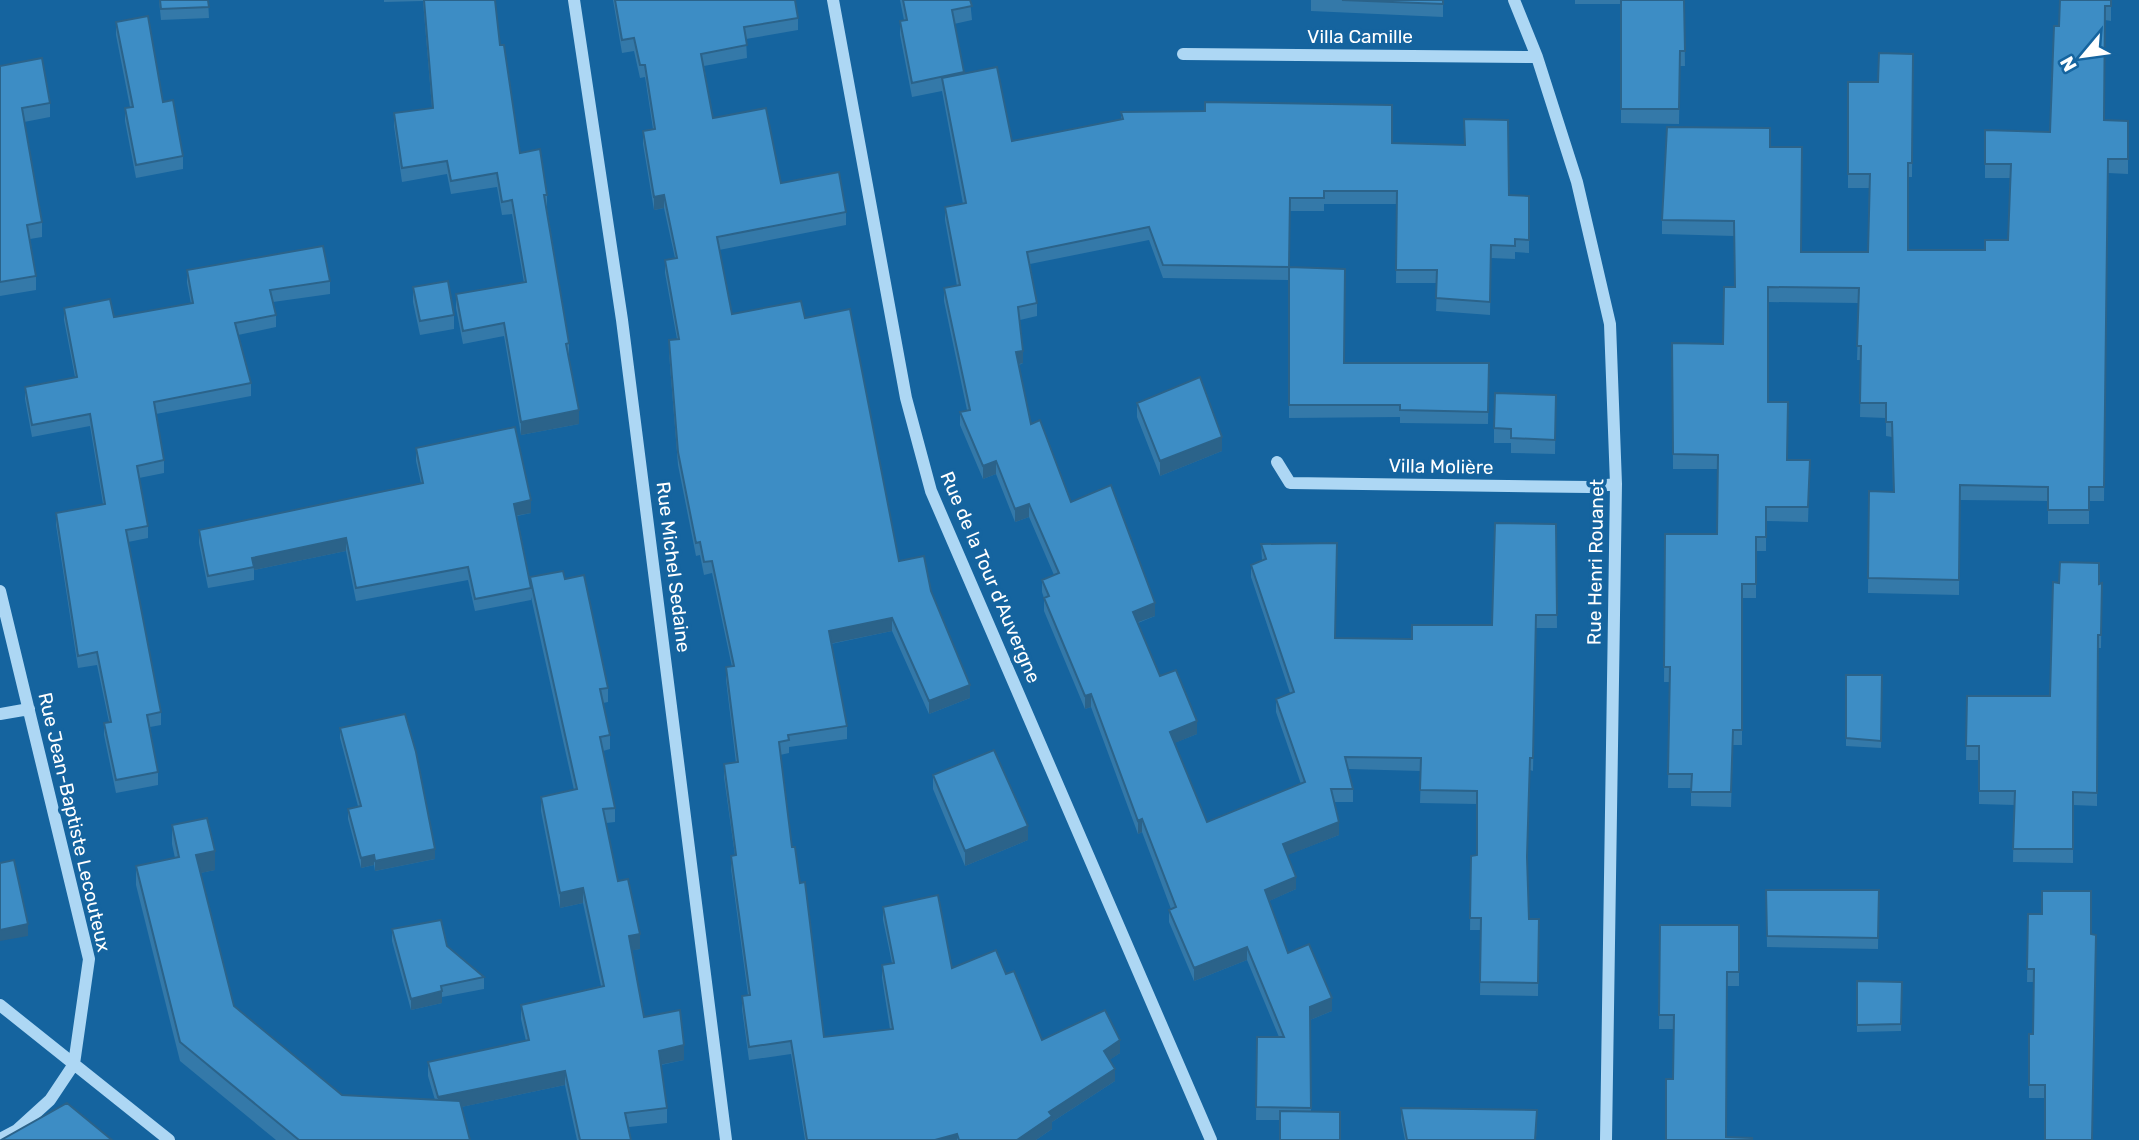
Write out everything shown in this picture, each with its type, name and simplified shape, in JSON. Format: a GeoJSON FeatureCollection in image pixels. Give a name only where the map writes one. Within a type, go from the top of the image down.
{"type":"FeatureCollection","features":[{"type":"Feature","properties":{"kind":"street","name":"Rue Michel Sedaine"},"geometry":{"type":"LineString","coordinates":[[574,0],[624,333],[726,1140]]}},
{"type":"Feature","properties":{"kind":"street","name":"Rue de la Tour d'Auvergne"},"geometry":{"type":"LineString","coordinates":[[833,0],[906,398],[931,491],[1211,1140]]}},
{"type":"Feature","properties":{"kind":"street","name":"Rue Henri Rouanet"},"geometry":{"type":"LineString","coordinates":[[1514,0],[1537,57],[1577,182],[1610,324],[1616,484],[1606,1140]]}},
{"type":"Feature","properties":{"kind":"street","name":"Villa Camille"},"geometry":{"type":"LineString","coordinates":[[1182,54],[1537,57]]}},
{"type":"Feature","properties":{"kind":"street","name":"Villa Molière"},"geometry":{"type":"LineString","coordinates":[[1277,462],[1290,483],[1588,487],[1616,484]]}},
{"type":"Feature","properties":{"kind":"street","name":"Rue Jean-Baptiste Lecouteux"},"geometry":{"type":"LineString","coordinates":[[0,591],[89,959],[74,1064]]}},
{"type":"Feature","properties":{"kind":"street"},"geometry":{"type":"LineString","coordinates":[[0,714],[29,709]]}},
{"type":"Feature","properties":{"kind":"street"},"geometry":{"type":"LineString","coordinates":[[0,1005],[169,1140]]}},
{"type":"Feature","properties":{"kind":"street"},"geometry":{"type":"LineString","coordinates":[[0,1139],[17,1130],[50,1100],[74,1064]]}},
{"type":"Feature","properties":{"kind":"building"},"geometry":{"type":"Polygon","coordinates":[[[160,0],[208,0],[209,7],[161,9],[160,0]]]}},
{"type":"Feature","properties":{"kind":"building"},"geometry":{"type":"Polygon","coordinates":[[[424,0],[495,0],[500,45],[504,45],[520,153],[540,149],[547,195],[544,195],[569,343],[566,344],[579,410],[521,422],[504,323],[463,331],[456,294],[526,282],[512,200],[502,202],[497,173],[451,181],[447,161],[402,168],[394,113],[433,108],[424,0]]]}},
{"type":"Feature","properties":{"kind":"building"},"geometry":{"type":"Polygon","coordinates":[[[615,0],[795,0],[798,18],[744,27],[747,45],[701,54],[713,118],[766,108],[781,183],[839,172],[846,212],[717,237],[732,314],[801,301],[805,318],[850,309],[899,561],[924,556],[931,591],[970,685],[929,701],[892,618],[829,631],[847,726],[788,735],[789,740],[779,742],[792,847],[795,847],[800,883],[805,882],[824,1037],[893,1029],[882,965],[894,963],[883,907],[938,895],[952,968],[996,950],[1006,974],[1014,971],[1042,1040],[1105,1010],[1120,1040],[1104,1051],[1115,1069],[1049,1112],[1052,1116],[1017,1140],[959,1140],[957,1134],[935,1140],[807,1140],[791,1041],[749,1047],[742,996],[750,995],[731,856],[736,855],[724,764],[738,762],[726,667],[734,666],[712,561],[704,562],[700,542],[696,543],[678,452],[669,340],[679,339],[665,260],[677,258],[664,195],[654,197],[643,131],[655,129],[645,65],[640,65],[634,38],[622,40],[615,0]]]}},
{"type":"Feature","properties":{"kind":"building"},"geometry":{"type":"Polygon","coordinates":[[[903,0],[970,0],[972,6],[952,10],[964,72],[912,83],[900,21],[907,20],[903,0]]]}},
{"type":"Feature","properties":{"kind":"building"},"geometry":{"type":"Polygon","coordinates":[[[1342,0],[1443,0],[1443,4],[1342,0]]]}},
{"type":"Feature","properties":{"kind":"building"},"geometry":{"type":"Polygon","coordinates":[[[1621,0],[1684,0],[1685,51],[1680,51],[1679,109],[1621,109],[1621,0]]]}},
{"type":"Feature","properties":{"kind":"building"},"geometry":{"type":"Polygon","coordinates":[[[2060,0],[2111,0],[2111,6],[2105,6],[2104,120],[2128,121],[2128,159],[2108,159],[2104,487],[2089,487],[2089,510],[2048,510],[2048,487],[1960,485],[1959,580],[1868,578],[1869,491],[1894,492],[1892,422],[1886,422],[1886,403],[1860,403],[1861,346],[1857,346],[1859,288],[1768,287],[1768,402],[1788,402],[1787,460],[1810,460],[1808,507],[1766,507],[1766,537],[1756,537],[1756,584],[1742,584],[1742,730],[1733,730],[1731,792],[1691,792],[1692,774],[1668,774],[1670,667],[1664,667],[1665,534],[1717,534],[1718,455],[1673,454],[1672,343],[1723,344],[1724,287],[1735,287],[1734,221],[1662,220],[1667,127],[1770,128],[1770,147],[1802,147],[1801,252],[1868,252],[1870,174],[1848,174],[1848,82],[1878,82],[1879,53],[1913,54],[1912,163],[1908,163],[1908,250],[1985,250],[1985,240],[2008,240],[2011,164],[1985,164],[1985,130],[2050,132],[2054,26],[2059,26],[2060,0]]]}},
{"type":"Feature","properties":{"kind":"building"},"geometry":{"type":"Polygon","coordinates":[[[148,16],[163,102],[173,100],[183,156],[136,165],[125,108],[133,107],[116,22],[148,16]]]}},
{"type":"Feature","properties":{"kind":"building"},"geometry":{"type":"Polygon","coordinates":[[[42,58],[50,103],[22,108],[42,222],[27,225],[36,276],[0,282],[0,66],[42,58]]]}},
{"type":"Feature","properties":{"kind":"building"},"geometry":{"type":"Polygon","coordinates":[[[997,67],[1012,141],[1123,119],[1121,112],[1205,111],[1205,102],[1392,105],[1392,143],[1465,145],[1464,119],[1508,120],[1509,195],[1529,196],[1529,240],[1515,239],[1515,246],[1491,245],[1490,302],[1436,298],[1437,270],[1396,270],[1397,191],[1324,191],[1324,198],[1290,198],[1289,267],[1163,265],[1149,227],[1027,252],[1037,303],[1018,307],[1023,351],[1016,352],[1031,424],[1040,420],[1071,502],[1111,485],[1155,603],[1133,612],[1160,676],[1176,670],[1197,721],[1170,732],[1207,822],[1305,782],[1276,699],[1294,692],[1251,565],[1266,559],[1261,544],[1337,543],[1335,638],[1412,639],[1412,625],[1492,625],[1495,523],[1556,524],[1557,615],[1536,615],[1533,758],[1530,758],[1527,857],[1529,919],[1539,919],[1538,983],[1480,982],[1481,918],[1470,918],[1471,856],[1477,855],[1477,791],[1420,790],[1421,758],[1345,757],[1353,789],[1331,789],[1339,822],[1283,844],[1296,877],[1265,890],[1288,953],[1309,944],[1332,998],[1310,1007],[1311,1108],[1256,1107],[1257,1037],[1284,1037],[1247,947],[1194,968],[1169,910],[1176,907],[1142,819],[1138,821],[1091,694],[1085,696],[1044,598],[1049,596],[1042,580],[1059,573],[1029,504],[1015,509],[996,461],[983,466],[960,412],[970,410],[944,288],[960,285],[945,207],[966,203],[942,78],[997,67]]]}},
{"type":"Feature","properties":{"kind":"building"},"geometry":{"type":"Polygon","coordinates":[[[323,246],[330,281],[270,290],[276,315],[235,323],[251,383],[154,402],[164,460],[137,466],[148,526],[126,530],[161,712],[147,715],[158,772],[116,780],[104,723],[111,722],[97,652],[78,656],[56,513],[105,504],[90,414],[32,425],[25,387],[77,377],[64,308],[110,299],[114,317],[193,303],[187,270],[323,246]]]}},
{"type":"Feature","properties":{"kind":"building"},"geometry":{"type":"Polygon","coordinates":[[[1289,267],[1345,269],[1344,363],[1489,363],[1488,412],[1400,410],[1400,405],[1289,405],[1289,267]]]}},
{"type":"Feature","properties":{"kind":"building"},"geometry":{"type":"Polygon","coordinates":[[[448,281],[454,315],[420,321],[413,287],[448,281]]]}},
{"type":"Feature","properties":{"kind":"building"},"geometry":{"type":"Polygon","coordinates":[[[1200,377],[1222,437],[1160,461],[1137,403],[1200,377]]]}},
{"type":"Feature","properties":{"kind":"building"},"geometry":{"type":"Polygon","coordinates":[[[1495,393],[1556,395],[1555,440],[1511,438],[1511,429],[1494,428],[1495,393]]]}},
{"type":"Feature","properties":{"kind":"building"},"geometry":{"type":"Polygon","coordinates":[[[515,427],[531,500],[514,504],[531,588],[475,599],[468,567],[356,588],[346,538],[252,558],[254,567],[208,576],[199,530],[423,483],[416,448],[515,427]]]}},
{"type":"Feature","properties":{"kind":"building"},"geometry":{"type":"Polygon","coordinates":[[[2060,562],[2099,563],[2099,584],[2102,583],[2101,635],[2098,635],[2097,793],[2073,792],[2073,849],[2013,849],[2015,791],[1979,791],[1979,746],[1966,746],[1967,696],[2050,696],[2053,582],[2059,583],[2060,562]]]}},
{"type":"Feature","properties":{"kind":"building"},"geometry":{"type":"Polygon","coordinates":[[[563,571],[565,579],[584,575],[608,688],[600,689],[610,735],[600,737],[615,808],[603,809],[618,881],[628,879],[640,934],[629,936],[644,1017],[680,1010],[684,1045],[659,1051],[667,1108],[625,1113],[631,1140],[580,1140],[565,1071],[438,1097],[428,1062],[529,1040],[521,1005],[604,986],[583,888],[560,893],[541,797],[577,789],[530,577],[563,571]]]}},
{"type":"Feature","properties":{"kind":"building"},"geometry":{"type":"Polygon","coordinates":[[[1846,675],[1882,675],[1881,741],[1846,738],[1846,675]]]}},
{"type":"Feature","properties":{"kind":"building"},"geometry":{"type":"Polygon","coordinates":[[[405,714],[416,752],[435,849],[375,861],[374,855],[361,858],[348,809],[361,806],[340,728],[405,714]]]}},
{"type":"Feature","properties":{"kind":"building"},"geometry":{"type":"Polygon","coordinates":[[[994,750],[1028,826],[965,851],[933,775],[994,750]]]}},
{"type":"Feature","properties":{"kind":"building"},"geometry":{"type":"Polygon","coordinates":[[[207,818],[215,851],[196,855],[234,1006],[342,1095],[460,1101],[470,1140],[299,1140],[180,1042],[136,866],[179,857],[172,825],[207,818]]]}},
{"type":"Feature","properties":{"kind":"building"},"geometry":{"type":"Polygon","coordinates":[[[14,860],[28,924],[0,930],[0,863],[14,860]]]}},
{"type":"Feature","properties":{"kind":"building"},"geometry":{"type":"Polygon","coordinates":[[[1766,890],[1879,890],[1878,938],[1767,936],[1766,890]]]}},
{"type":"Feature","properties":{"kind":"building"},"geometry":{"type":"Polygon","coordinates":[[[2042,891],[2091,891],[2091,934],[2096,935],[2092,1140],[2045,1140],[2045,1085],[2029,1085],[2029,1034],[2033,1034],[2034,969],[2027,969],[2028,914],[2042,914],[2042,891]]]}},
{"type":"Feature","properties":{"kind":"building"},"geometry":{"type":"Polygon","coordinates":[[[441,920],[447,946],[484,977],[441,986],[442,991],[411,999],[392,929],[441,920]]]}},
{"type":"Feature","properties":{"kind":"building"},"geometry":{"type":"Polygon","coordinates":[[[1660,925],[1739,925],[1739,972],[1727,972],[1726,1137],[1752,1140],[1666,1140],[1666,1079],[1673,1079],[1674,1015],[1659,1015],[1660,925]]]}},
{"type":"Feature","properties":{"kind":"building"},"geometry":{"type":"Polygon","coordinates":[[[1857,981],[1902,982],[1901,1024],[1857,1025],[1857,981]]]}},
{"type":"Feature","properties":{"kind":"building"},"geometry":{"type":"Polygon","coordinates":[[[67,1103],[112,1140],[1,1140],[67,1103]]]}},
{"type":"Feature","properties":{"kind":"building"},"geometry":{"type":"Polygon","coordinates":[[[1401,1108],[1537,1110],[1535,1140],[1407,1140],[1401,1108]]]}},
{"type":"Feature","properties":{"kind":"building"},"geometry":{"type":"Polygon","coordinates":[[[1280,1111],[1340,1112],[1340,1140],[1280,1140],[1280,1111]]]}}]}
